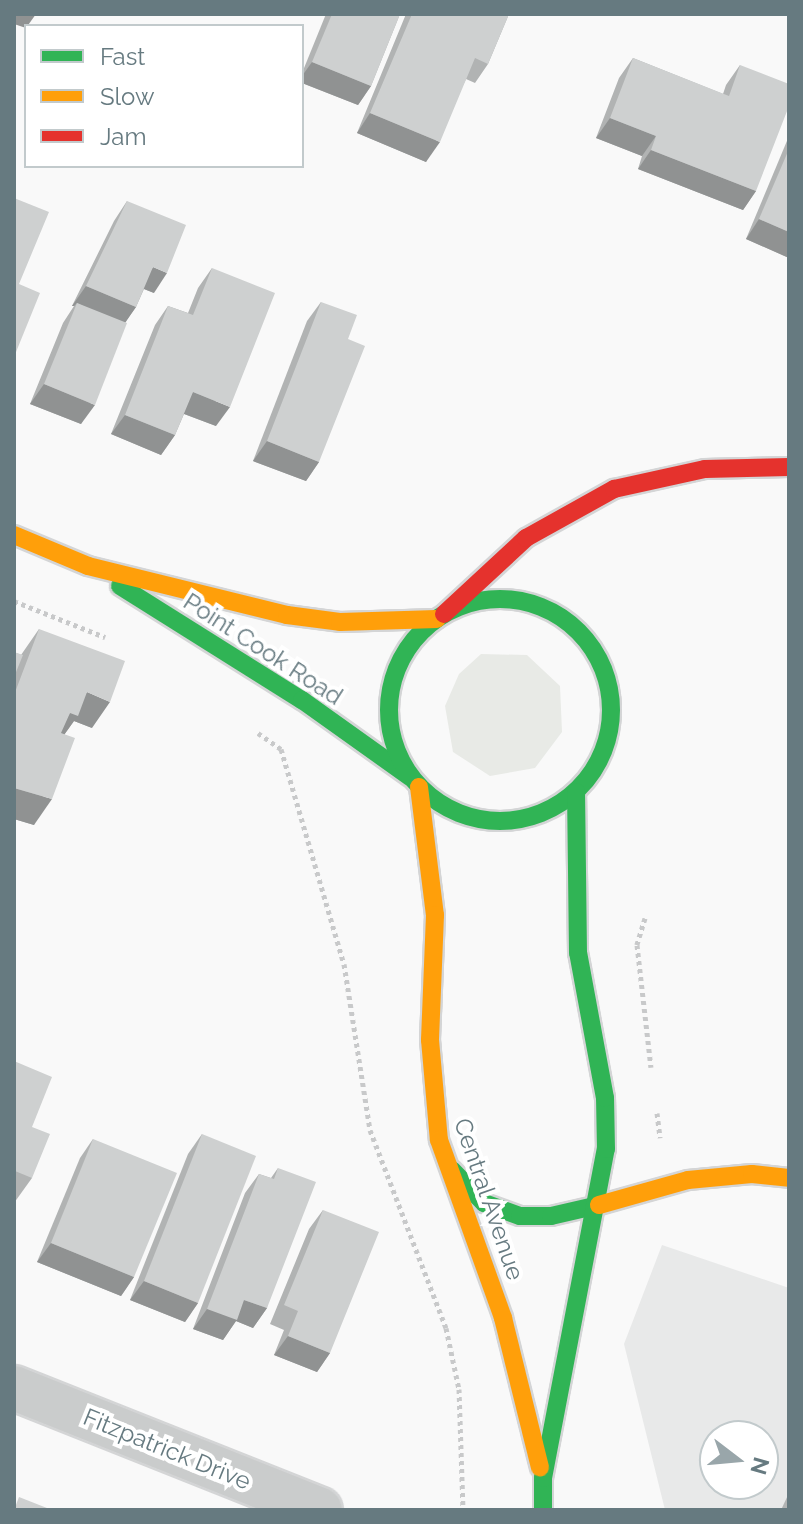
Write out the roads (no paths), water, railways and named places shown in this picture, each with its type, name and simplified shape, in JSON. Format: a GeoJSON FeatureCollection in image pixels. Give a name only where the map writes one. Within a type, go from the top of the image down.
{"type":"FeatureCollection","features":[{"type":"Feature","properties":{"kind":"main road"},"geometry":{"type":"LineString","coordinates":[[440,617],[480,600],[513,598],[563,617],[591,645],[609,689],[609,731],[593,770],[576,792],[539,815],[496,822],[454,813],[414,782],[392,736],[390,692],[406,651],[440,617],[526,538],[614,489],[705,469],[789,467]]}},
{"type":"Feature","properties":{"kind":"main road","name":"Point Cook Road"},"geometry":{"type":"LineString","coordinates":[[14,535],[88,566],[302,700],[414,782]]}},
{"type":"Feature","properties":{"kind":"main road","name":"Point Cook Road"},"geometry":{"type":"LineString","coordinates":[[88,566],[316,620],[440,617]]}},
{"type":"Feature","properties":{"kind":"main road","name":"Central Avenue"},"geometry":{"type":"LineString","coordinates":[[414,782],[435,915],[431,1075],[444,1158],[503,1318],[543,1478]]}},
{"type":"Feature","properties":{"kind":"main road","name":"Central Avenue"},"geometry":{"type":"LineString","coordinates":[[543,1510],[543,1478],[599,1205],[607,1115],[578,953],[576,792]]}},
{"type":"Feature","properties":{"kind":"main road"},"geometry":{"type":"LineString","coordinates":[[444,1158],[464,1187],[498,1209],[539,1217],[599,1205],[688,1180],[752,1174],[789,1178]]}},
{"type":"Feature","properties":{"kind":"street","name":"Fitzpatrick Drive"},"geometry":{"type":"LineString","coordinates":[[14,1388],[320,1510]]}}]}
